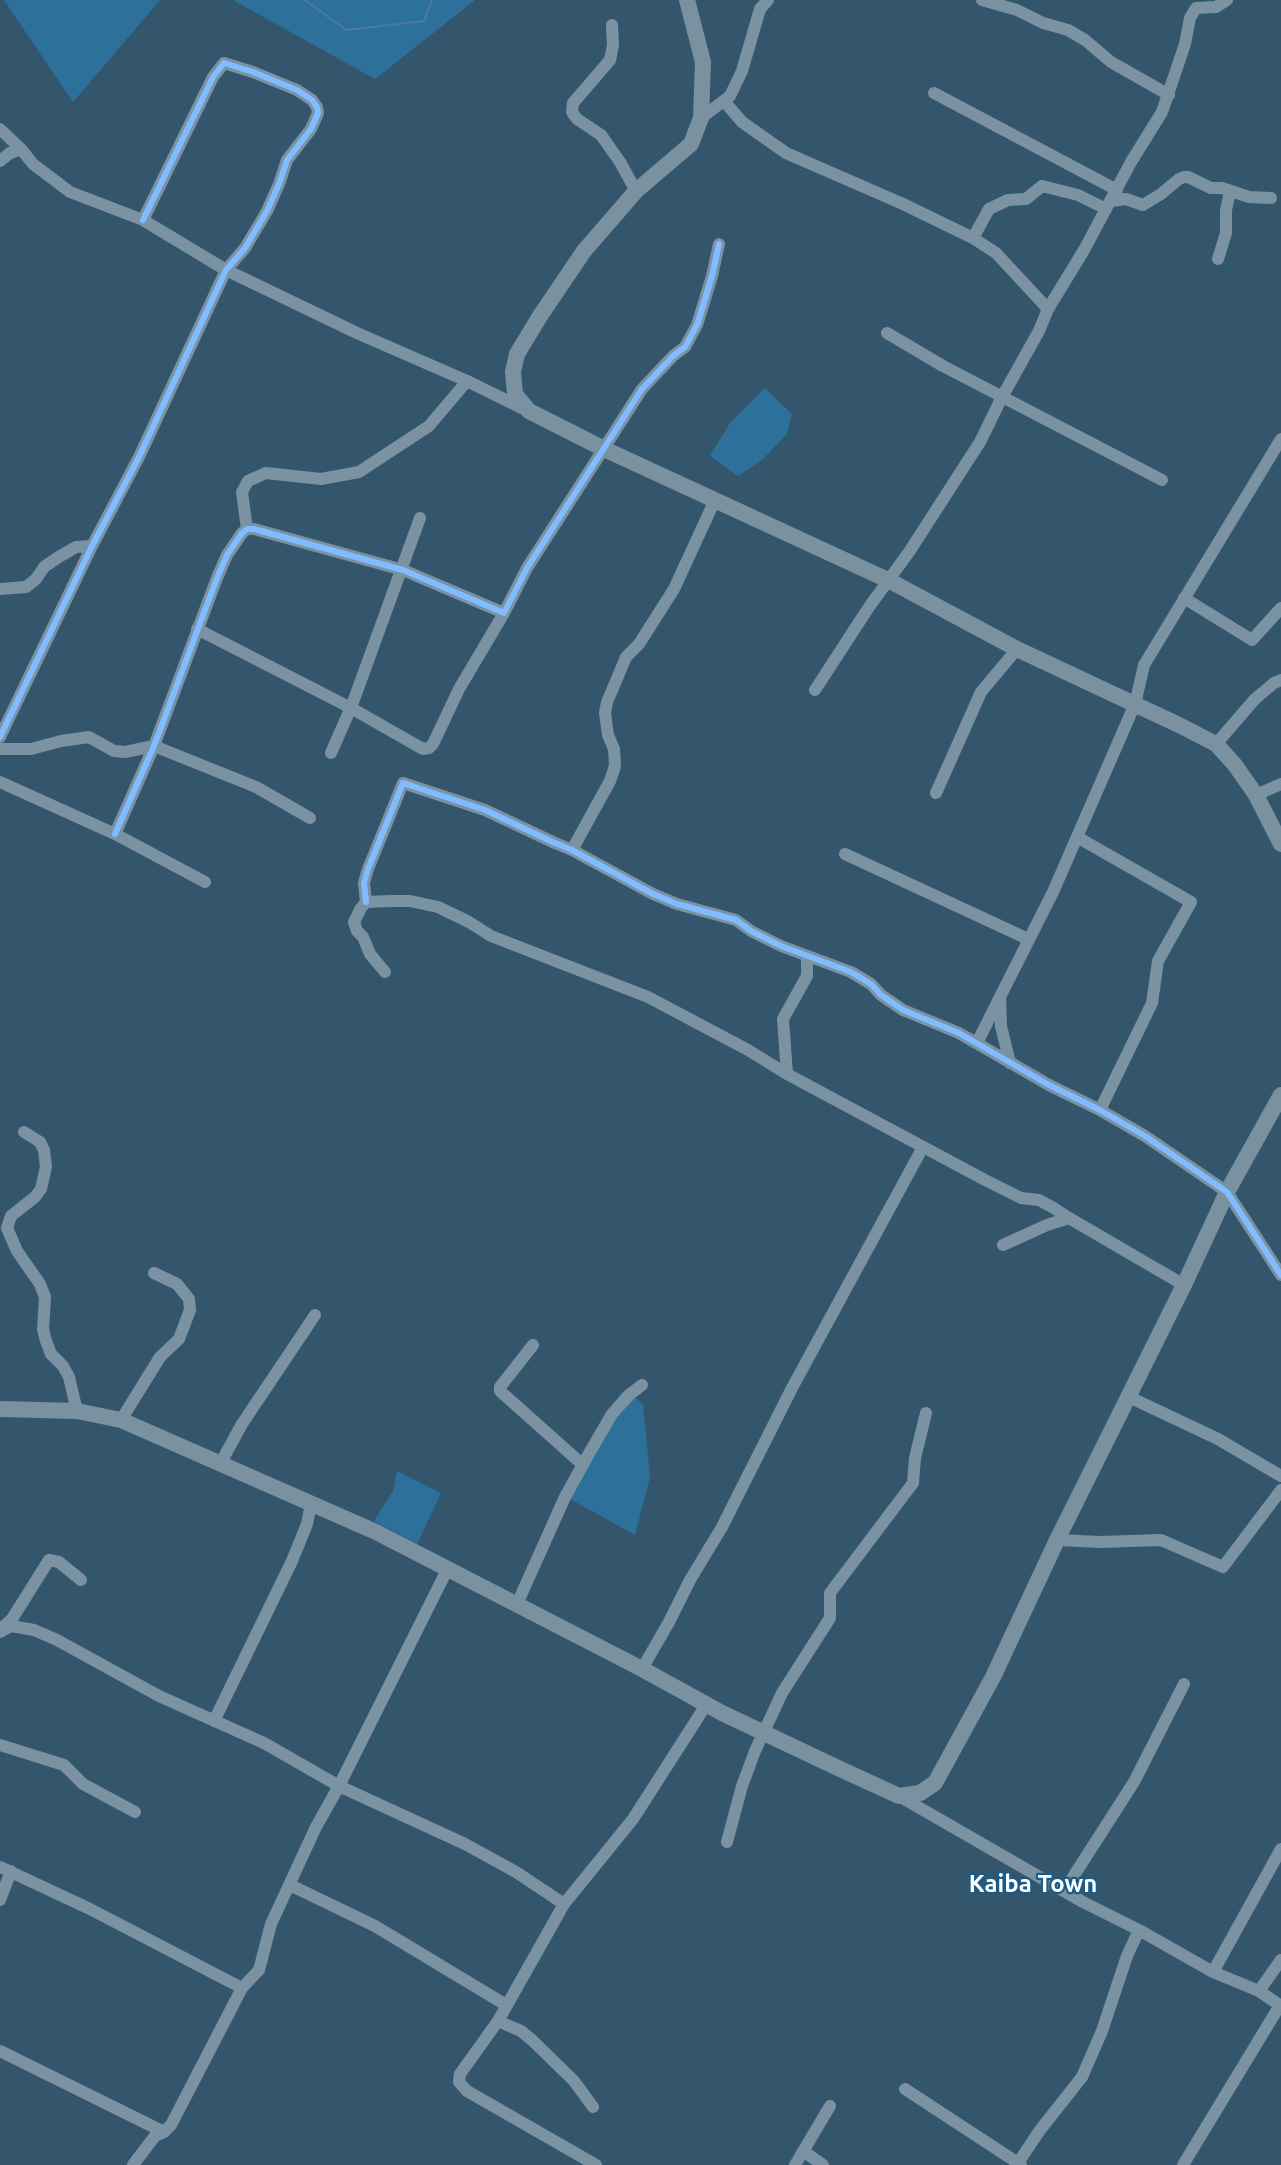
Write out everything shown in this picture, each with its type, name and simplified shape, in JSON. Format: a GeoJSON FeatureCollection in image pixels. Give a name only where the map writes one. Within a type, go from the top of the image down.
{"type":"FeatureCollection","features":[{"type":"Feature","properties":{"kind":"main road"},"geometry":{"type":"LineString","coordinates":[[687,0],[703,62],[701,118],[691,144],[636,190],[584,252],[517,354],[513,372],[515,394],[529,411],[602,448],[890,581],[1017,649],[1216,744],[1235,765],[1256,795],[1281,844]]}},
{"type":"Feature","properties":{"kind":"main road"},"geometry":{"type":"LineString","coordinates":[[0,1408],[76,1411],[121,1420],[376,1532],[706,1704],[899,1796],[920,1793],[935,1783],[993,1677],[1227,1192],[1281,1095]]}},
{"type":"Feature","properties":{"kind":"street"},"geometry":{"type":"LineString","coordinates":[[701,118],[730,96],[742,71],[759,9],[768,0]]}},
{"type":"Feature","properties":{"kind":"street"},"geometry":{"type":"LineString","coordinates":[[982,0],[1017,10],[1044,23],[1068,30],[1085,40],[1111,62],[1169,95]]}},
{"type":"Feature","properties":{"kind":"street"},"geometry":{"type":"LineString","coordinates":[[815,690],[968,463],[1002,396],[1039,332],[1048,309],[1162,112],[1185,44],[1190,18],[1196,8],[1216,7],[1227,0]]}},
{"type":"Feature","properties":{"kind":"street"},"geometry":{"type":"LineString","coordinates":[[612,25],[613,45],[610,60],[573,103],[572,112],[577,119],[601,135],[636,190]]}},
{"type":"Feature","properties":{"kind":"street"},"geometry":{"type":"LineString","coordinates":[[0,737],[92,546],[139,457],[226,270],[245,248],[267,211],[287,160],[311,129],[318,113],[317,106],[297,90],[224,63],[213,77],[143,220]]}},
{"type":"Feature","properties":{"kind":"street"},"geometry":{"type":"LineString","coordinates":[[934,93],[1111,200]]}},
{"type":"Feature","properties":{"kind":"street"},"geometry":{"type":"LineString","coordinates":[[724,101],[742,122],[786,153],[903,204],[973,238],[996,253],[1048,309]]}},
{"type":"Feature","properties":{"kind":"street"},"geometry":{"type":"LineString","coordinates":[[0,129],[33,164],[70,192],[143,220],[226,270],[357,333],[529,411]]}},
{"type":"Feature","properties":{"kind":"street"},"geometry":{"type":"LineString","coordinates":[[0,161],[10,153],[21,149]]}},
{"type":"Feature","properties":{"kind":"street"},"geometry":{"type":"LineString","coordinates":[[973,238],[989,209],[1008,200],[1026,199],[1042,186],[1078,195],[1111,200],[1126,199],[1143,205],[1179,178],[1188,177],[1211,188],[1222,188],[1249,197],[1271,198]]}},
{"type":"Feature","properties":{"kind":"street"},"geometry":{"type":"LineString","coordinates":[[1218,259],[1226,233],[1226,210],[1230,192]]}},
{"type":"Feature","properties":{"kind":"street"},"geometry":{"type":"LineString","coordinates":[[197,629],[351,708],[423,749],[429,748],[459,689],[504,613],[527,568],[602,448],[642,389],[673,356],[685,347],[697,326],[719,244]]}},
{"type":"Feature","properties":{"kind":"street"},"geometry":{"type":"LineString","coordinates":[[887,333],[1162,480]]}},
{"type":"Feature","properties":{"kind":"street"},"geometry":{"type":"LineString","coordinates":[[247,529],[242,492],[248,481],[267,473],[321,479],[359,472],[429,426],[467,381]]}},
{"type":"Feature","properties":{"kind":"street"},"geometry":{"type":"LineString","coordinates":[[977,1043],[1053,892],[1135,704],[1144,665],[1281,439]]}},
{"type":"Feature","properties":{"kind":"street"},"geometry":{"type":"LineString","coordinates":[[572,850],[609,781],[615,765],[614,749],[608,735],[605,713],[626,657],[639,644],[674,589],[716,500]]}},
{"type":"Feature","properties":{"kind":"street"},"geometry":{"type":"LineString","coordinates":[[331,753],[351,708],[420,518]]}},
{"type":"Feature","properties":{"kind":"street"},"geometry":{"type":"LineString","coordinates":[[115,834],[154,746],[227,555],[247,529],[403,570],[504,613]]}},
{"type":"Feature","properties":{"kind":"street"},"geometry":{"type":"LineString","coordinates":[[0,589],[26,586],[36,579],[44,567],[57,558],[76,547],[92,546]]}},
{"type":"Feature","properties":{"kind":"street"},"geometry":{"type":"LineString","coordinates":[[1184,598],[1252,640],[1281,608]]}},
{"type":"Feature","properties":{"kind":"street"},"geometry":{"type":"LineString","coordinates":[[936,793],[981,692],[1017,649]]}},
{"type":"Feature","properties":{"kind":"street"},"geometry":{"type":"LineString","coordinates":[[1216,744],[1255,699],[1281,680]]}},
{"type":"Feature","properties":{"kind":"street"},"geometry":{"type":"LineString","coordinates":[[0,749],[31,749],[89,737],[114,752],[154,746],[256,787],[310,818]]}},
{"type":"Feature","properties":{"kind":"street"},"geometry":{"type":"LineString","coordinates":[[0,782],[115,834],[205,882]]}},
{"type":"Feature","properties":{"kind":"street"},"geometry":{"type":"LineString","coordinates":[[385,972],[370,954],[354,922],[356,915],[366,902],[364,883],[368,869],[403,783],[485,810],[572,850],[653,894],[736,920],[751,931],[807,957],[851,972],[871,984],[881,995],[903,1010],[977,1043],[1100,1110],[1145,1136],[1227,1192],[1281,1275]]}},
{"type":"Feature","properties":{"kind":"street"},"geometry":{"type":"LineString","coordinates":[[1256,795],[1281,784]]}},
{"type":"Feature","properties":{"kind":"street"},"geometry":{"type":"LineString","coordinates":[[1077,837],[1191,902],[1158,961],[1152,1003],[1100,1110]]}},
{"type":"Feature","properties":{"kind":"street"},"geometry":{"type":"LineString","coordinates":[[845,854],[1028,939]]}},
{"type":"Feature","properties":{"kind":"street"},"geometry":{"type":"LineString","coordinates":[[366,902],[410,901],[438,907],[491,936],[648,997],[922,1147],[1021,1198],[1039,1200],[1052,1206],[1184,1285]]}},
{"type":"Feature","properties":{"kind":"street"},"geometry":{"type":"LineString","coordinates":[[787,1074],[783,1019],[807,975],[807,957]]}},
{"type":"Feature","properties":{"kind":"street"},"geometry":{"type":"LineString","coordinates":[[1000,997],[1000,1026],[1010,1063]]}},
{"type":"Feature","properties":{"kind":"street"},"geometry":{"type":"LineString","coordinates":[[24,1132],[40,1142],[44,1149],[46,1167],[41,1189],[35,1197],[11,1216],[7,1228],[17,1251],[40,1284],[45,1297],[43,1329],[46,1341],[51,1354],[63,1366],[69,1377],[76,1411]]}},
{"type":"Feature","properties":{"kind":"street"},"geometry":{"type":"LineString","coordinates":[[642,1669],[690,1580],[722,1527],[792,1388],[922,1147]]}},
{"type":"Feature","properties":{"kind":"street"},"geometry":{"type":"LineString","coordinates":[[1003,1245],[1026,1233],[1069,1218]]}},
{"type":"Feature","properties":{"kind":"street"},"geometry":{"type":"LineString","coordinates":[[0,1236],[17,1251]]}},
{"type":"Feature","properties":{"kind":"street"},"geometry":{"type":"LineString","coordinates":[[121,1420],[160,1357],[179,1339],[190,1310],[189,1299],[177,1284],[154,1273]]}},
{"type":"Feature","properties":{"kind":"street"},"geometry":{"type":"LineString","coordinates":[[220,1464],[242,1424],[315,1315]]}},
{"type":"Feature","properties":{"kind":"street"},"geometry":{"type":"LineString","coordinates":[[532,1345],[500,1391],[583,1465]]}},
{"type":"Feature","properties":{"kind":"street"},"geometry":{"type":"LineString","coordinates":[[517,1604],[565,1497],[612,1414],[628,1395],[642,1385]]}},
{"type":"Feature","properties":{"kind":"street"},"geometry":{"type":"LineString","coordinates":[[1129,1397],[1218,1439],[1281,1476]]}},
{"type":"Feature","properties":{"kind":"street"},"geometry":{"type":"LineString","coordinates":[[728,1842],[742,1786],[764,1732],[782,1694],[830,1618],[830,1593],[913,1483],[915,1458],[926,1413]]}},
{"type":"Feature","properties":{"kind":"street"},"geometry":{"type":"LineString","coordinates":[[1058,1540],[1100,1542],[1161,1540],[1223,1567],[1281,1490]]}},
{"type":"Feature","properties":{"kind":"street"},"geometry":{"type":"LineString","coordinates":[[214,1721],[292,1561],[307,1524],[311,1504]]}},
{"type":"Feature","properties":{"kind":"street"},"geometry":{"type":"LineString","coordinates":[[0,1631],[12,1619],[49,1560],[59,1562],[81,1580]]}},
{"type":"Feature","properties":{"kind":"street"},"geometry":{"type":"LineString","coordinates":[[133,2165],[155,2136],[164,2132],[171,2124],[242,1988],[259,1970],[271,1924],[316,1827],[339,1786],[447,1570]]}},
{"type":"Feature","properties":{"kind":"street"},"geometry":{"type":"LineString","coordinates":[[0,1631],[11,1626],[34,1630],[57,1640],[159,1696],[264,1743],[339,1786],[465,1844],[516,1872],[564,1904]]}},
{"type":"Feature","properties":{"kind":"street"},"geometry":{"type":"LineString","coordinates":[[1064,1891],[1134,1782],[1184,1684]]}},
{"type":"Feature","properties":{"kind":"street"},"geometry":{"type":"LineString","coordinates":[[596,2165],[467,2091],[459,2082],[460,2074],[498,2021],[564,1904],[633,1819],[706,1704]]}},
{"type":"Feature","properties":{"kind":"street"},"geometry":{"type":"LineString","coordinates":[[0,1744],[64,1765],[83,1784],[135,1812]]}},
{"type":"Feature","properties":{"kind":"street"},"geometry":{"type":"LineString","coordinates":[[899,1796],[1064,1891],[1213,1972],[1259,1991],[1280,2005],[1183,2165]]}},
{"type":"Feature","properties":{"kind":"street"},"geometry":{"type":"LineString","coordinates":[[1213,1972],[1281,1849]]}},
{"type":"Feature","properties":{"kind":"street"},"geometry":{"type":"LineString","coordinates":[[0,1900],[6,1869],[90,1909],[242,1988]]}},
{"type":"Feature","properties":{"kind":"street"},"geometry":{"type":"LineString","coordinates":[[290,1885],[375,1926],[506,2005]]}},
{"type":"Feature","properties":{"kind":"street"},"geometry":{"type":"LineString","coordinates":[[905,2089],[1019,2164],[1040,2130],[1082,2078],[1102,2031],[1127,1956],[1139,1930]]}},
{"type":"Feature","properties":{"kind":"street"},"geometry":{"type":"LineString","coordinates":[[1259,1991],[1281,1960]]}},
{"type":"Feature","properties":{"kind":"street"},"geometry":{"type":"LineString","coordinates":[[498,2021],[521,2031],[532,2040],[574,2081],[593,2107]]}},
{"type":"Feature","properties":{"kind":"street"},"geometry":{"type":"LineString","coordinates":[[0,2051],[164,2132]]}},
{"type":"Feature","properties":{"kind":"street"},"geometry":{"type":"LineString","coordinates":[[795,2165],[830,2106]]}},
{"type":"Feature","properties":{"kind":"street"},"geometry":{"type":"LineString","coordinates":[[803,2151],[823,2165]]}},
{"type":"Feature","properties":{"kind":"shaded area"},"geometry":{"type":"Polygon","coordinates":[[[4,0],[160,0],[73,102],[4,0]]]}},
{"type":"Feature","properties":{"kind":"shaded area"},"geometry":{"type":"Polygon","coordinates":[[[233,0],[475,0],[375,79],[233,0]]]}},
{"type":"Feature","properties":{"kind":"shaded area"},"geometry":{"type":"Polygon","coordinates":[[[765,388],[792,414],[787,434],[763,459],[738,476],[710,456],[730,423],[765,388]]]}},
{"type":"Feature","properties":{"kind":"shaded area"},"geometry":{"type":"Polygon","coordinates":[[[627,1389],[643,1405],[650,1477],[635,1535],[565,1496],[620,1394],[627,1389]]]}},
{"type":"Feature","properties":{"kind":"shaded area"},"geometry":{"type":"Polygon","coordinates":[[[397,1471],[441,1493],[417,1544],[374,1521],[393,1491],[397,1471]]]}},
{"type":"Feature","properties":{"kind":"waterway"},"geometry":{"type":"LineString","coordinates":[[305,0],[346,30],[424,21],[432,0]]}},
{"type":"Feature","properties":{"kind":"cycle path"},"geometry":{"type":"LineString","coordinates":[[0,737],[92,546],[139,457],[226,270],[245,248],[267,211],[287,160],[311,129],[318,113],[317,107],[312,100],[297,90],[224,63],[213,77],[143,220]]}},
{"type":"Feature","properties":{"kind":"cycle path"},"geometry":{"type":"LineString","coordinates":[[115,834],[154,746],[217,578],[227,555],[242,533],[247,529],[254,529],[403,570],[504,613],[527,568],[642,389],[673,356],[685,347],[697,325],[719,244]]}},
{"type":"Feature","properties":{"kind":"cycle path"},"geometry":{"type":"LineString","coordinates":[[366,902],[364,883],[368,869],[403,783],[485,810],[572,850],[653,894],[677,904],[736,920],[751,931],[781,946],[851,972],[871,984],[881,995],[903,1010],[959,1033],[1049,1085],[1100,1110],[1145,1136],[1227,1192],[1281,1275]]}},
{"type":"Feature","properties":{"kind":"district","name":"Kaiba Town"},"geometry":{"type":"Point","coordinates":[1033,1884]}}]}
